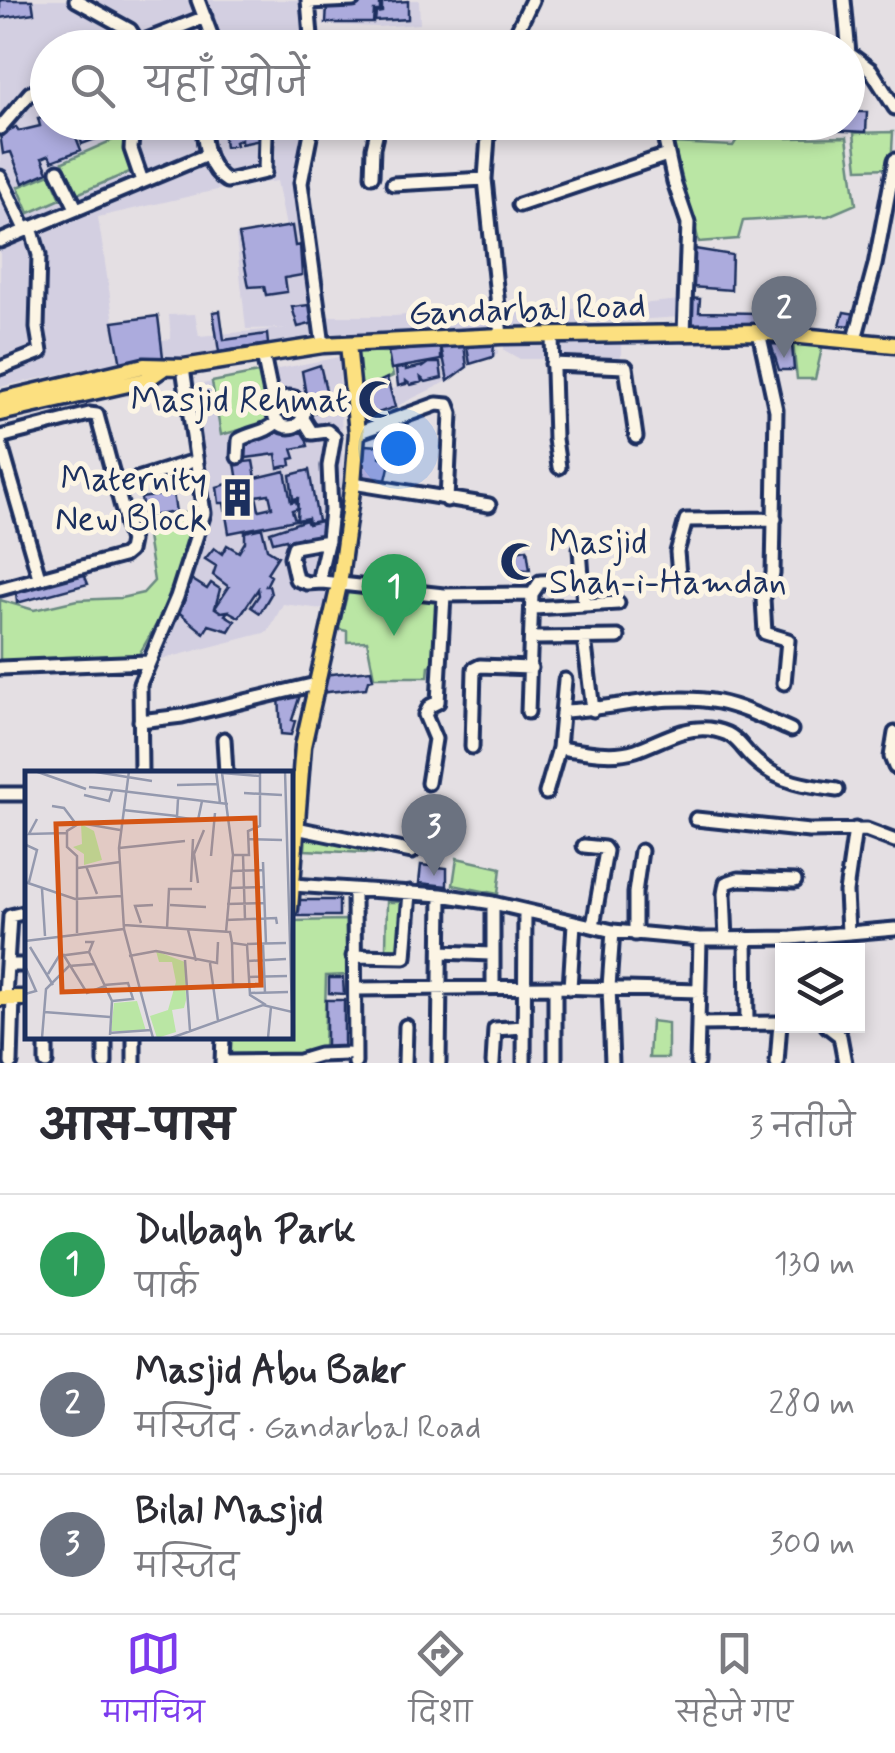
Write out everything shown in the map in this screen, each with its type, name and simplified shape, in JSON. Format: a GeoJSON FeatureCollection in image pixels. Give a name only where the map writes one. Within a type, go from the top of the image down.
{"type":"FeatureCollection","features":[{"type":"Feature","properties":{"kind":"main road","name":"Gandarbal Road"},"geometry":{"type":"LineString","coordinates":[[0,400],[144,366],[183,367],[323,345],[501,336],[759,332],[895,345]]}},
{"type":"Feature","properties":{"kind":"main road"},"geometry":{"type":"LineString","coordinates":[[292,894],[303,746],[340,585],[353,483],[357,433],[348,344]]}},
{"type":"Feature","properties":{"kind":"main road","name":"Gandarbal Road"},"geometry":{"type":"LineString","coordinates":[[0,413],[146,380],[162,369]]}},
{"type":"Feature","properties":{"kind":"street"},"geometry":{"type":"LineString","coordinates":[[76,0],[126,30]]}},
{"type":"Feature","properties":{"kind":"street"},"geometry":{"type":"LineString","coordinates":[[198,0],[210,30]]}},
{"type":"Feature","properties":{"kind":"street"},"geometry":{"type":"LineString","coordinates":[[310,30],[308,1],[353,0]]}},
{"type":"Feature","properties":{"kind":"street"},"geometry":{"type":"LineString","coordinates":[[518,30],[532,0]]}},
{"type":"Feature","properties":{"kind":"street"},"geometry":{"type":"LineString","coordinates":[[844,0],[846,30]]}},
{"type":"Feature","properties":{"kind":"street"},"geometry":{"type":"LineString","coordinates":[[175,30],[205,16]]}},
{"type":"Feature","properties":{"kind":"street"},"geometry":{"type":"LineString","coordinates":[[865,66],[895,108]]}},
{"type":"Feature","properties":{"kind":"street"},"geometry":{"type":"LineString","coordinates":[[0,128],[30,93]]}},
{"type":"Feature","properties":{"kind":"street"},"geometry":{"type":"LineString","coordinates":[[132,140],[142,180]]}},
{"type":"Feature","properties":{"kind":"street"},"geometry":{"type":"LineString","coordinates":[[204,140],[207,155],[223,180],[261,174],[266,168],[266,140]]}},
{"type":"Feature","properties":{"kind":"street"},"geometry":{"type":"LineString","coordinates":[[309,140],[301,183],[323,345]]}},
{"type":"Feature","properties":{"kind":"street"},"geometry":{"type":"LineString","coordinates":[[372,176],[377,140]]}},
{"type":"Feature","properties":{"kind":"street"},"geometry":{"type":"LineString","coordinates":[[488,140],[486,179],[501,336]]}},
{"type":"Feature","properties":{"kind":"street"},"geometry":{"type":"LineString","coordinates":[[664,140],[688,223],[684,334]]}},
{"type":"Feature","properties":{"kind":"street"},"geometry":{"type":"LineString","coordinates":[[0,240],[207,155]]}},
{"type":"Feature","properties":{"kind":"street"},"geometry":{"type":"LineString","coordinates":[[518,205],[667,155]]}},
{"type":"Feature","properties":{"kind":"street"},"geometry":{"type":"LineString","coordinates":[[855,339],[875,264],[895,160]]}},
{"type":"Feature","properties":{"kind":"street"},"geometry":{"type":"LineString","coordinates":[[58,171],[76,208]]}},
{"type":"Feature","properties":{"kind":"street"},"geometry":{"type":"LineString","coordinates":[[0,177],[28,228],[38,256],[37,328],[41,352],[0,368]]}},
{"type":"Feature","properties":{"kind":"street"},"geometry":{"type":"LineString","coordinates":[[393,184],[486,179]]}},
{"type":"Feature","properties":{"kind":"street"},"geometry":{"type":"LineString","coordinates":[[759,332],[775,393],[773,574],[763,599],[766,636],[788,640],[784,684]]}},
{"type":"Feature","properties":{"kind":"street"},"geometry":{"type":"LineString","coordinates":[[552,338],[554,440],[559,468]]}},
{"type":"Feature","properties":{"kind":"street"},"geometry":{"type":"LineString","coordinates":[[263,354],[278,422]]}},
{"type":"Feature","properties":{"kind":"street"},"geometry":{"type":"LineString","coordinates":[[552,364],[626,367],[636,437]]}},
{"type":"Feature","properties":{"kind":"street"},"geometry":{"type":"LineString","coordinates":[[141,771],[140,684],[177,597],[204,512],[183,367]]}},
{"type":"Feature","properties":{"kind":"street"},"geometry":{"type":"LineString","coordinates":[[274,408],[284,398],[293,398],[301,403],[302,417],[312,433],[327,431],[334,437],[322,582]]}},
{"type":"Feature","properties":{"kind":"street"},"geometry":{"type":"LineString","coordinates":[[357,433],[437,404],[448,405],[451,412],[447,500]]}},
{"type":"Feature","properties":{"kind":"street"},"geometry":{"type":"LineString","coordinates":[[0,588],[111,560],[130,551],[128,525],[97,415],[0,440],[39,577]]}},
{"type":"Feature","properties":{"kind":"street"},"geometry":{"type":"LineString","coordinates":[[278,422],[291,426],[302,417]]}},
{"type":"Feature","properties":{"kind":"street"},"geometry":{"type":"LineString","coordinates":[[238,458],[239,440],[269,431],[278,422]]}},
{"type":"Feature","properties":{"kind":"street"},"geometry":{"type":"LineString","coordinates":[[118,485],[188,463]]}},
{"type":"Feature","properties":{"kind":"street"},"geometry":{"type":"LineString","coordinates":[[353,483],[489,505]]}},
{"type":"Feature","properties":{"kind":"street"},"geometry":{"type":"LineString","coordinates":[[679,575],[677,552],[686,520],[775,518]]}},
{"type":"Feature","properties":{"kind":"street"},"geometry":{"type":"LineString","coordinates":[[328,541],[294,547],[296,579],[307,584],[322,582],[444,594],[532,594]]}},
{"type":"Feature","properties":{"kind":"street"},"geometry":{"type":"LineString","coordinates":[[580,549],[584,605]]}},
{"type":"Feature","properties":{"kind":"street"},"geometry":{"type":"LineString","coordinates":[[528,712],[532,594],[540,582],[582,580]]}},
{"type":"Feature","properties":{"kind":"street"},"geometry":{"type":"LineString","coordinates":[[428,783],[435,739],[425,714],[438,702],[444,594]]}},
{"type":"Feature","properties":{"kind":"street"},"geometry":{"type":"LineString","coordinates":[[534,608],[618,603]]}},
{"type":"Feature","properties":{"kind":"street"},"geometry":{"type":"LineString","coordinates":[[533,638],[618,638]]}},
{"type":"Feature","properties":{"kind":"street"},"geometry":{"type":"LineString","coordinates":[[584,638],[593,710]]}},
{"type":"Feature","properties":{"kind":"street"},"geometry":{"type":"LineString","coordinates":[[0,668],[147,662]]}},
{"type":"Feature","properties":{"kind":"street"},"geometry":{"type":"LineString","coordinates":[[472,747],[474,669],[531,668]]}},
{"type":"Feature","properties":{"kind":"street"},"geometry":{"type":"LineString","coordinates":[[546,793],[559,748],[564,680]]}},
{"type":"Feature","properties":{"kind":"street"},"geometry":{"type":"LineString","coordinates":[[140,721],[182,716],[316,684]]}},
{"type":"Feature","properties":{"kind":"street"},"geometry":{"type":"LineString","coordinates":[[564,711],[674,699],[722,702],[791,730]]}},
{"type":"Feature","properties":{"kind":"street"},"geometry":{"type":"LineString","coordinates":[[559,748],[608,754],[630,751],[696,728],[711,729],[740,740],[754,760],[783,779],[837,790]]}},
{"type":"Feature","properties":{"kind":"street"},"geometry":{"type":"LineString","coordinates":[[895,734],[891,757],[895,767]]}},
{"type":"Feature","properties":{"kind":"street"},"geometry":{"type":"LineString","coordinates":[[224,739],[226,771]]}},
{"type":"Feature","properties":{"kind":"street"},"geometry":{"type":"LineString","coordinates":[[696,818],[809,830],[856,829],[895,841]]}},
{"type":"Feature","properties":{"kind":"street"},"geometry":{"type":"LineString","coordinates":[[296,828],[412,852]]}},
{"type":"Feature","properties":{"kind":"street"},"geometry":{"type":"LineString","coordinates":[[848,932],[846,892],[856,829]]}},
{"type":"Feature","properties":{"kind":"street"},"geometry":{"type":"LineString","coordinates":[[584,846],[606,851],[593,926]]}},
{"type":"Feature","properties":{"kind":"street"},"geometry":{"type":"LineString","coordinates":[[635,934],[635,892],[641,851]]}},
{"type":"Feature","properties":{"kind":"street"},"geometry":{"type":"LineString","coordinates":[[726,939],[726,883],[738,879],[795,881]]}},
{"type":"Feature","properties":{"kind":"street"},"geometry":{"type":"LineString","coordinates":[[293,886],[442,895],[613,931],[700,939],[827,936],[895,928]]}},
{"type":"Feature","properties":{"kind":"street"},"geometry":{"type":"LineString","coordinates":[[222,1062],[300,1061],[320,1055],[351,1058],[354,890]]}},
{"type":"Feature","properties":{"kind":"street"},"geometry":{"type":"LineString","coordinates":[[353,956],[405,957],[410,892]]}},
{"type":"Feature","properties":{"kind":"street"},"geometry":{"type":"LineString","coordinates":[[438,1063],[442,895]]}},
{"type":"Feature","properties":{"kind":"street"},"geometry":{"type":"LineString","coordinates":[[493,903],[493,987]]}},
{"type":"Feature","properties":{"kind":"street"},"geometry":{"type":"LineString","coordinates":[[524,1063],[525,911]]}},
{"type":"Feature","properties":{"kind":"street"},"geometry":{"type":"LineString","coordinates":[[11,1063],[7,965],[10,916],[25,913]]}},
{"type":"Feature","properties":{"kind":"street"},"geometry":{"type":"LineString","coordinates":[[570,988],[574,923]]}},
{"type":"Feature","properties":{"kind":"street"},"geometry":{"type":"LineString","coordinates":[[612,1063],[609,987],[613,931]]}},
{"type":"Feature","properties":{"kind":"street"},"geometry":{"type":"LineString","coordinates":[[826,943],[827,936]]}},
{"type":"Feature","properties":{"kind":"street"},"geometry":{"type":"LineString","coordinates":[[746,938],[748,1022]]}},
{"type":"Feature","properties":{"kind":"street"},"geometry":{"type":"LineString","coordinates":[[696,1063],[700,939]]}},
{"type":"Feature","properties":{"kind":"street"},"geometry":{"type":"LineString","coordinates":[[441,952],[491,954]]}},
{"type":"Feature","properties":{"kind":"street"},"geometry":{"type":"LineString","coordinates":[[7,965],[25,965]]}},
{"type":"Feature","properties":{"kind":"street"},"geometry":{"type":"LineString","coordinates":[[355,988],[556,986],[699,990]]}},
{"type":"Feature","properties":{"kind":"street"},"geometry":{"type":"LineString","coordinates":[[555,1063],[556,986]]}},
{"type":"Feature","properties":{"kind":"street"},"geometry":{"type":"LineString","coordinates":[[698,1024],[775,1023]]}},
{"type":"Feature","properties":{"kind":"street"},"geometry":{"type":"LineString","coordinates":[[405,1063],[406,1026]]}},
{"type":"Feature","properties":{"kind":"street"},"geometry":{"type":"LineString","coordinates":[[493,1063],[495,1029],[523,1027]]}},
{"type":"Feature","properties":{"kind":"street"},"geometry":{"type":"LineString","coordinates":[[777,1063],[780,1033]]}},
{"type":"Feature","properties":{"kind":"street"},"geometry":{"type":"LineString","coordinates":[[836,1033],[845,1063]]}},
{"type":"Feature","properties":{"kind":"shaded area"},"geometry":{"type":"Polygon","coordinates":[[[0,0],[301,0],[303,30],[30,30],[30,140],[301,140],[295,182],[320,336],[121,365],[120,361],[0,387],[0,0]],[[277,181],[226,188],[98,217],[114,322],[158,316],[161,340],[171,339],[169,315],[195,314],[199,336],[286,328],[246,329],[236,236],[286,227],[277,181]]]}},
{"type":"Feature","properties":{"kind":"shaded area"},"geometry":{"type":"Polygon","coordinates":[[[323,0],[419,0],[420,24],[324,25],[323,0]]]}},
{"type":"Feature","properties":{"kind":"shaded area"},"geometry":{"type":"Polygon","coordinates":[[[680,300],[681,317],[507,328],[504,309],[591,309],[680,300]]]}},
{"type":"Feature","properties":{"kind":"shaded area"},"geometry":{"type":"Polygon","coordinates":[[[497,308],[498,326],[396,332],[324,334],[322,316],[394,316],[497,308]]]}},
{"type":"Feature","properties":{"kind":"shaded area"},"geometry":{"type":"Polygon","coordinates":[[[621,339],[621,359],[520,359],[504,350],[504,343],[621,339]]]}},
{"type":"Feature","properties":{"kind":"shaded area"},"geometry":{"type":"Polygon","coordinates":[[[497,342],[498,353],[493,357],[395,407],[390,391],[398,386],[388,352],[497,342]]]}},
{"type":"Feature","properties":{"kind":"shaded area"},"geometry":{"type":"Polygon","coordinates":[[[339,357],[343,469],[330,610],[283,604],[268,632],[155,661],[212,517],[192,386],[339,357]]]}},
{"type":"Feature","properties":{"kind":"green space"},"geometry":{"type":"Polygon","coordinates":[[[893,132],[891,168],[858,169],[855,140],[865,140],[865,133],[893,132]]]}},
{"type":"Feature","properties":{"kind":"green space"},"geometry":{"type":"Polygon","coordinates":[[[113,140],[125,140],[132,171],[77,194],[63,162],[113,140]]]}},
{"type":"Feature","properties":{"kind":"green space"},"geometry":{"type":"Polygon","coordinates":[[[737,140],[847,140],[856,204],[828,216],[743,221],[738,239],[699,242],[673,143],[733,146],[737,140]]]}},
{"type":"Feature","properties":{"kind":"green space"},"geometry":{"type":"Polygon","coordinates":[[[50,174],[61,199],[29,213],[18,187],[50,174]]]}},
{"type":"Feature","properties":{"kind":"green space"},"geometry":{"type":"Polygon","coordinates":[[[793,343],[823,344],[815,379],[797,379],[793,343]]]}},
{"type":"Feature","properties":{"kind":"green space"},"geometry":{"type":"Polygon","coordinates":[[[355,351],[388,352],[393,376],[362,390],[355,351]]]}},
{"type":"Feature","properties":{"kind":"green space"},"geometry":{"type":"Polygon","coordinates":[[[263,372],[273,421],[221,435],[212,382],[263,372]]]}},
{"type":"Feature","properties":{"kind":"green space"},"geometry":{"type":"Polygon","coordinates":[[[202,508],[185,567],[136,660],[0,662],[0,600],[34,610],[77,600],[143,593],[154,581],[145,524],[202,508]]]}},
{"type":"Feature","properties":{"kind":"green space"},"geometry":{"type":"Polygon","coordinates":[[[348,592],[442,596],[439,665],[429,666],[428,677],[374,677],[367,641],[347,642],[347,631],[338,629],[348,592]]]}},
{"type":"Feature","properties":{"kind":"green space"},"geometry":{"type":"Polygon","coordinates":[[[306,833],[409,855],[305,850],[306,833]]]}},
{"type":"Feature","properties":{"kind":"green space"},"geometry":{"type":"Polygon","coordinates":[[[457,858],[501,868],[498,894],[453,885],[457,858]]]}},
{"type":"Feature","properties":{"kind":"green space"},"geometry":{"type":"Polygon","coordinates":[[[387,902],[405,902],[404,948],[386,949],[387,902]]]}},
{"type":"Feature","properties":{"kind":"green space"},"geometry":{"type":"Polygon","coordinates":[[[346,920],[347,975],[326,976],[324,1051],[290,1056],[231,1054],[231,1038],[292,1038],[292,921],[346,920]]]}},
{"type":"Feature","properties":{"kind":"green space"},"geometry":{"type":"Polygon","coordinates":[[[651,1021],[668,1023],[668,1058],[649,1058],[651,1021]]]}},
{"type":"Feature","properties":{"kind":"building"},"geometry":{"type":"Polygon","coordinates":[[[0,0],[32,0],[34,13],[0,18],[0,0]]]}},
{"type":"Feature","properties":{"kind":"building"},"geometry":{"type":"Polygon","coordinates":[[[363,0],[380,0],[380,11],[374,11],[373,23],[326,23],[327,5],[359,5],[363,0]]]}},
{"type":"Feature","properties":{"kind":"building"},"geometry":{"type":"Polygon","coordinates":[[[408,1],[408,19],[375,21],[376,13],[382,12],[382,3],[408,1]]]}},
{"type":"Feature","properties":{"kind":"building"},"geometry":{"type":"Polygon","coordinates":[[[16,127],[19,131],[30,128],[30,140],[77,140],[81,150],[52,161],[49,155],[42,158],[48,172],[23,183],[11,152],[3,154],[0,134],[16,127]]]}},
{"type":"Feature","properties":{"kind":"building"},"geometry":{"type":"Polygon","coordinates":[[[224,140],[239,140],[236,145],[225,147],[224,140]]]}},
{"type":"Feature","properties":{"kind":"building"},"geometry":{"type":"Polygon","coordinates":[[[292,226],[295,246],[300,245],[302,275],[285,278],[287,292],[266,295],[264,286],[249,287],[239,235],[292,226]]]}},
{"type":"Feature","properties":{"kind":"building"},"geometry":{"type":"Polygon","coordinates":[[[695,249],[732,255],[731,290],[692,287],[695,249]]]}},
{"type":"Feature","properties":{"kind":"building"},"geometry":{"type":"Polygon","coordinates":[[[761,294],[776,295],[776,328],[688,325],[689,298],[700,299],[699,312],[761,313],[761,294]]]}},
{"type":"Feature","properties":{"kind":"building"},"geometry":{"type":"Polygon","coordinates":[[[292,307],[315,307],[318,322],[298,327],[292,307]]]}},
{"type":"Feature","properties":{"kind":"building"},"geometry":{"type":"Polygon","coordinates":[[[220,311],[224,340],[267,334],[268,344],[219,352],[213,312],[220,311]]]}},
{"type":"Feature","properties":{"kind":"building"},"geometry":{"type":"Polygon","coordinates":[[[844,312],[856,314],[853,326],[840,325],[844,312]]]}},
{"type":"Feature","properties":{"kind":"building"},"geometry":{"type":"Polygon","coordinates":[[[158,316],[163,357],[121,365],[113,322],[158,316]]]}},
{"type":"Feature","properties":{"kind":"building"},"geometry":{"type":"Polygon","coordinates":[[[494,343],[493,357],[470,364],[467,347],[494,343]]]}},
{"type":"Feature","properties":{"kind":"building"},"geometry":{"type":"Polygon","coordinates":[[[771,344],[792,345],[794,370],[779,370],[771,344]]]}},
{"type":"Feature","properties":{"kind":"building"},"geometry":{"type":"Polygon","coordinates":[[[464,345],[467,367],[448,381],[441,346],[464,345]]]}},
{"type":"Feature","properties":{"kind":"building"},"geometry":{"type":"Polygon","coordinates":[[[441,346],[441,360],[391,369],[388,352],[441,346]]]}},
{"type":"Feature","properties":{"kind":"building"},"geometry":{"type":"Polygon","coordinates":[[[440,363],[442,378],[426,382],[421,378],[422,382],[411,385],[406,381],[398,386],[396,369],[422,368],[440,363]]]}},
{"type":"Feature","properties":{"kind":"building"},"geometry":{"type":"Polygon","coordinates":[[[320,365],[330,407],[309,414],[302,371],[320,365]]]}},
{"type":"Feature","properties":{"kind":"building","name":"Masjid Rehmat"},"geometry":{"type":"Polygon","coordinates":[[[387,378],[395,407],[367,417],[362,390],[387,378]]]}},
{"type":"Feature","properties":{"kind":"building"},"geometry":{"type":"Polygon","coordinates":[[[303,426],[308,446],[292,449],[295,458],[290,459],[291,465],[278,468],[276,454],[246,458],[243,442],[249,437],[303,426]]]}},
{"type":"Feature","properties":{"kind":"building"},"geometry":{"type":"Polygon","coordinates":[[[364,445],[381,446],[380,457],[391,458],[386,480],[367,479],[367,483],[359,484],[364,445]]]}},
{"type":"Feature","properties":{"kind":"building","name":"Maternity New Block"},"geometry":{"type":"Polygon","coordinates":[[[253,461],[256,478],[285,471],[291,502],[296,501],[298,508],[292,510],[295,520],[229,533],[217,487],[238,481],[235,463],[253,461]],[[269,494],[256,496],[259,510],[272,507],[269,494]]]}},
{"type":"Feature","properties":{"kind":"building"},"geometry":{"type":"Polygon","coordinates":[[[309,470],[318,521],[309,523],[308,518],[297,520],[298,498],[293,499],[290,475],[309,470]]]}},
{"type":"Feature","properties":{"kind":"building"},"geometry":{"type":"Polygon","coordinates":[[[173,493],[176,512],[144,517],[141,498],[173,493]]]}},
{"type":"Feature","properties":{"kind":"building"},"geometry":{"type":"Polygon","coordinates":[[[306,520],[308,524],[321,521],[323,532],[315,538],[302,541],[301,537],[288,544],[286,539],[273,542],[270,532],[306,520]]]}},
{"type":"Feature","properties":{"kind":"building"},"geometry":{"type":"Polygon","coordinates":[[[262,528],[267,549],[278,556],[267,573],[271,576],[266,586],[271,594],[260,613],[251,607],[259,595],[258,589],[239,617],[221,612],[215,608],[229,587],[213,575],[216,566],[205,559],[214,548],[222,554],[227,545],[239,552],[245,532],[262,528]]]}},
{"type":"Feature","properties":{"kind":"building","name":"Masjid Shah-i-Hamdan"},"geometry":{"type":"Polygon","coordinates":[[[527,549],[530,570],[508,569],[508,552],[527,549]]]}},
{"type":"Feature","properties":{"kind":"building"},"geometry":{"type":"Polygon","coordinates":[[[84,574],[88,584],[17,603],[16,592],[84,574]]]}},
{"type":"Feature","properties":{"kind":"building"},"geometry":{"type":"Polygon","coordinates":[[[191,579],[207,589],[211,583],[220,589],[215,608],[228,611],[225,615],[235,621],[229,631],[209,625],[204,633],[176,610],[191,579]]]}},
{"type":"Feature","properties":{"kind":"building"},"geometry":{"type":"Polygon","coordinates":[[[371,670],[373,679],[368,680],[366,688],[318,693],[322,675],[371,670]]]}},
{"type":"Feature","properties":{"kind":"building"},"geometry":{"type":"Polygon","coordinates":[[[301,692],[291,735],[281,734],[279,695],[301,692]]]}},
{"type":"Feature","properties":{"kind":"building"},"geometry":{"type":"Polygon","coordinates":[[[421,865],[447,868],[447,886],[419,883],[421,865]]]}},
{"type":"Feature","properties":{"kind":"building"},"geometry":{"type":"Polygon","coordinates":[[[296,900],[339,900],[339,916],[296,916],[296,900]]]}},
{"type":"Feature","properties":{"kind":"building"},"geometry":{"type":"Polygon","coordinates":[[[329,978],[343,978],[344,994],[329,993],[329,978]]]}},
{"type":"Feature","properties":{"kind":"building"},"geometry":{"type":"Polygon","coordinates":[[[326,1000],[344,1000],[344,1047],[338,1047],[339,1050],[326,1050],[326,1000]]]}},
{"type":"Feature","properties":{"kind":"place","name":"Masjid Abu Bakr"},"geometry":{"type":"Point","coordinates":[784,358]}},
{"type":"Feature","properties":{"kind":"place","name":"Masjid Rehmat"},"geometry":{"type":"Point","coordinates":[378,399]}},
{"type":"Feature","properties":{"kind":"place","name":"Maternity New Block"},"geometry":{"type":"Point","coordinates":[237,498]}},
{"type":"Feature","properties":{"kind":"place","name":"Masjid Shah-i-Hamdan"},"geometry":{"type":"Point","coordinates":[519,561]}},
{"type":"Feature","properties":{"kind":"place","name":"Dulbagh Park"},"geometry":{"type":"Point","coordinates":[394,636]}},
{"type":"Feature","properties":{"kind":"place","name":"Bilal Masjid"},"geometry":{"type":"Point","coordinates":[434,876]}}]}
